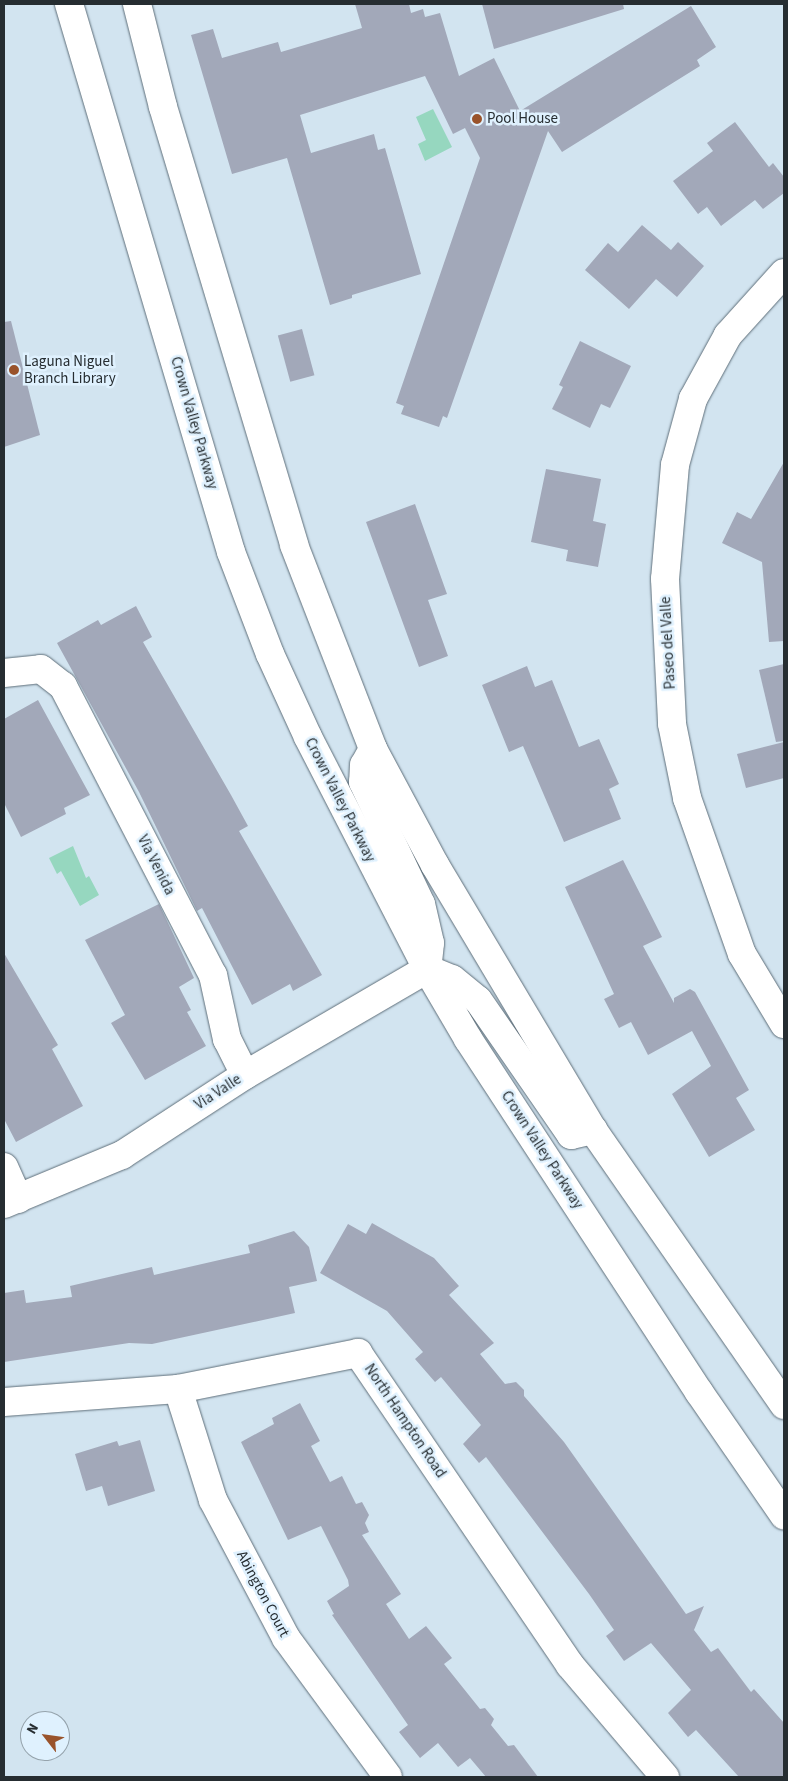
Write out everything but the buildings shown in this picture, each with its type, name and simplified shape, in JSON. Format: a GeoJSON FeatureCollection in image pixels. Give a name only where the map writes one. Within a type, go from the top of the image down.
{"type":"FeatureCollection","features":[{"type":"Feature","properties":{"kind":"main road","name":"Crown Valley Parkway"},"geometry":{"type":"LineString","coordinates":[[69,4],[232,552],[270,654],[308,737],[427,969],[468,1039],[699,1392],[784,1515]]}},
{"type":"Feature","properties":{"kind":"main road"},"geometry":{"type":"LineString","coordinates":[[137,4],[166,117],[294,544],[373,749],[435,866],[593,1130],[784,1405]]}},
{"type":"Feature","properties":{"kind":"main road","name":"Paseo del Valle"},"geometry":{"type":"LineString","coordinates":[[784,273],[728,335],[693,399],[675,465],[665,579],[672,724],[687,798],[742,954],[784,1024]]}},
{"type":"Feature","properties":{"kind":"main road","name":"Via Venida"},"geometry":{"type":"LineString","coordinates":[[4,673],[41,669],[64,686],[213,975],[227,1039],[245,1075]]}},
{"type":"Feature","properties":{"kind":"main road"},"geometry":{"type":"LineString","coordinates":[[373,749],[364,765],[363,782],[421,904],[430,943],[427,969],[460,984],[478,1000],[571,1135],[593,1130]]}},
{"type":"Feature","properties":{"kind":"main road","name":"Via Valle"},"geometry":{"type":"LineString","coordinates":[[11,1202],[122,1155],[245,1075],[427,969]]}},
{"type":"Feature","properties":{"kind":"main road"},"geometry":{"type":"LineString","coordinates":[[4,1167],[11,1202]]}},
{"type":"Feature","properties":{"kind":"main road","name":"North Hampton Road"},"geometry":{"type":"LineString","coordinates":[[4,1402],[178,1389],[358,1353],[570,1665],[665,1777]]}},
{"type":"Feature","properties":{"kind":"main road","name":"Abington Court"},"geometry":{"type":"LineString","coordinates":[[178,1389],[213,1500],[286,1638],[388,1777]]}},
{"type":"Feature","properties":{"kind":"shaded area"},"geometry":{"type":"Polygon","coordinates":[[[433,109],[452,147],[425,161],[418,144],[426,140],[416,117],[433,109]]]}},
{"type":"Feature","properties":{"kind":"shaded area"},"geometry":{"type":"Polygon","coordinates":[[[73,846],[86,878],[89,876],[99,895],[80,906],[61,871],[57,874],[49,858],[73,846]]]}},
{"type":"Feature","properties":{"kind":"place","name":"Pool House"},"geometry":{"type":"Point","coordinates":[477,119]}},
{"type":"Feature","properties":{"kind":"place","name":"Laguna Niguel Branch Library"},"geometry":{"type":"Point","coordinates":[14,370]}}]}
